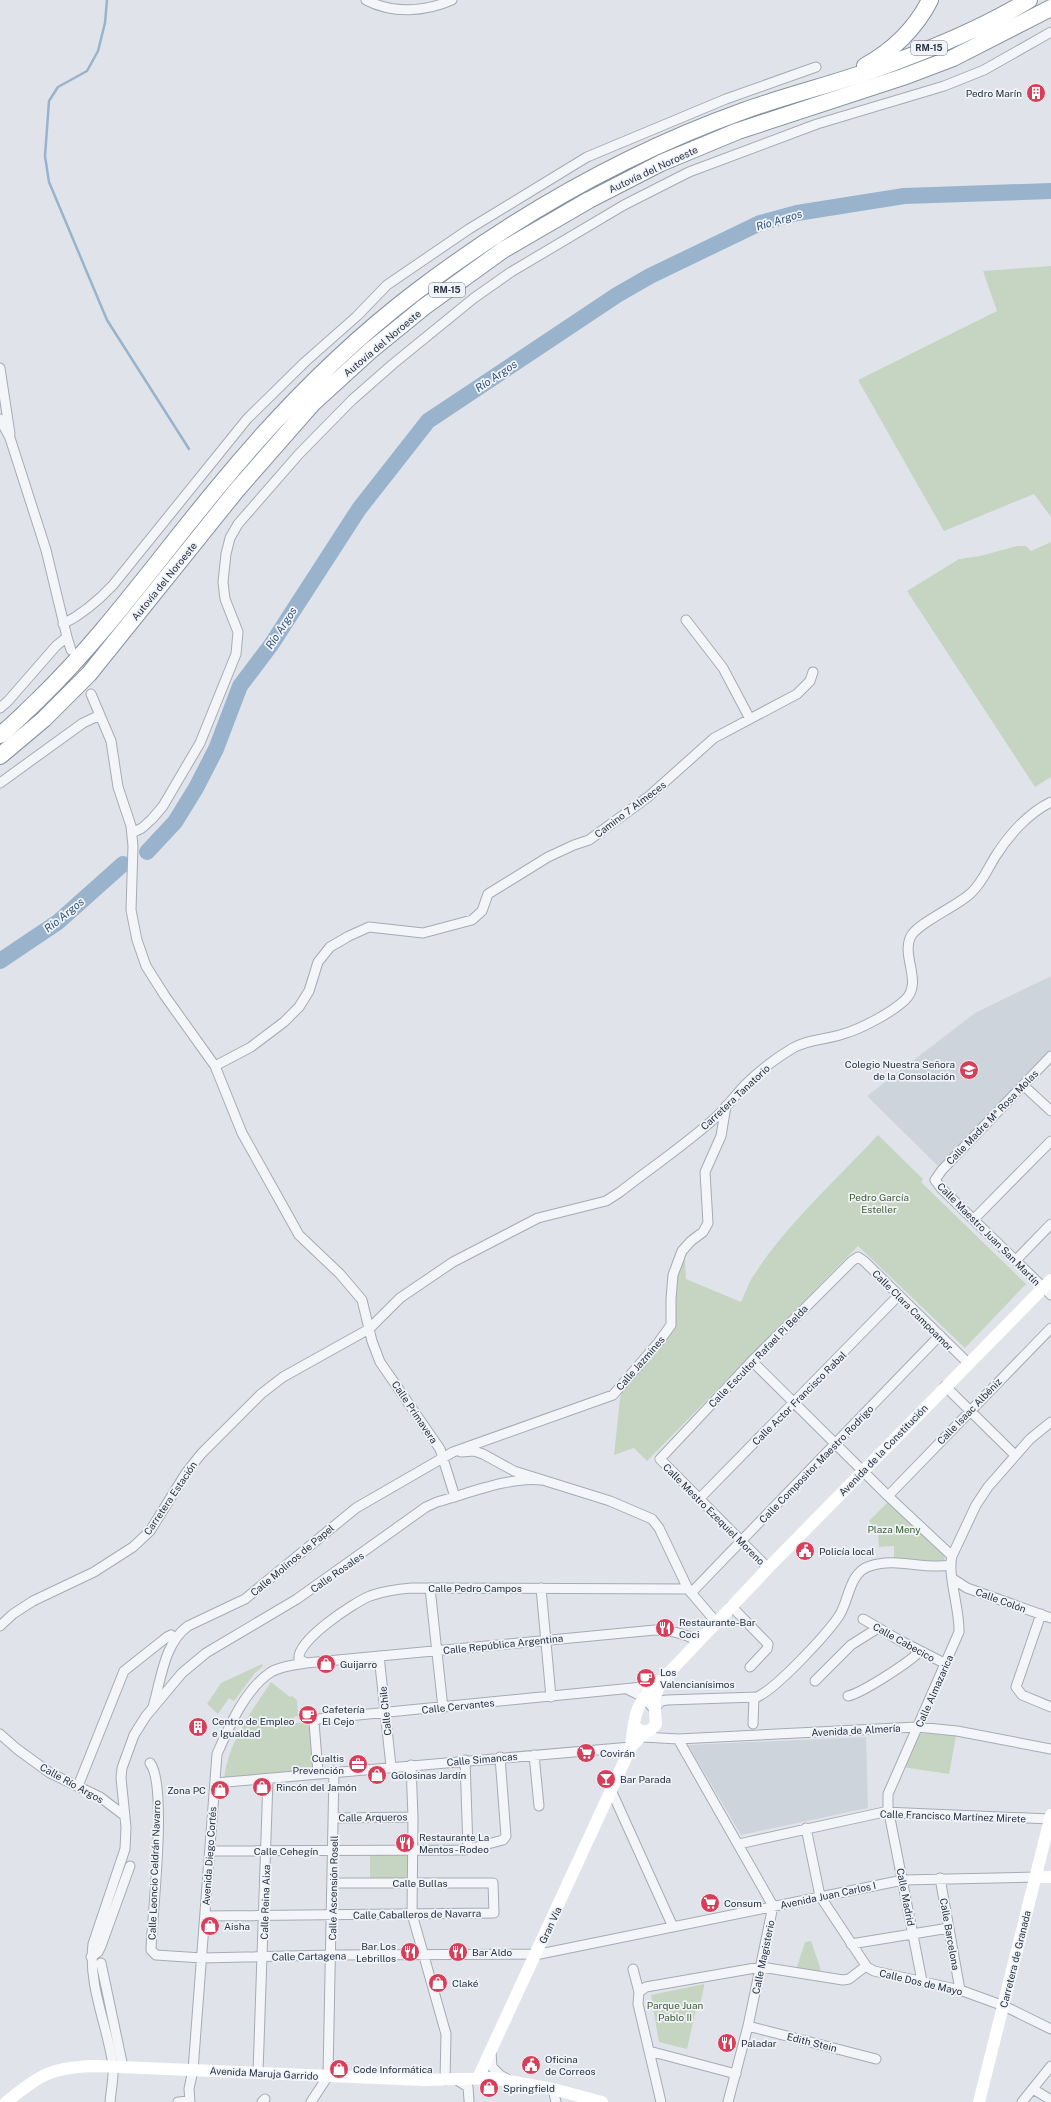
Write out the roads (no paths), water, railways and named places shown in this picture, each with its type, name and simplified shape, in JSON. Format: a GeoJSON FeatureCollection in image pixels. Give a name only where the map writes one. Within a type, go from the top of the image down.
{"type":"FeatureCollection","features":[{"type":"Feature","properties":{"kind":"highway"},"geometry":{"type":"LineString","coordinates":[[825,85],[861,68],[884,54],[912,28],[930,0]]}},
{"type":"Feature","properties":{"kind":"highway","name":"RM-15"},"geometry":{"type":"LineString","coordinates":[[825,85],[900,61],[972,30],[1030,0]]}},
{"type":"Feature","properties":{"kind":"highway","name":"RM-15"},"geometry":{"type":"LineString","coordinates":[[1031,17],[1051,2]]}},
{"type":"Feature","properties":{"kind":"highway"},"geometry":{"type":"LineString","coordinates":[[1031,17],[1051,8]]}},
{"type":"Feature","properties":{"kind":"highway","name":"Autovía del Noroeste"},"geometry":{"type":"LineString","coordinates":[[0,756],[44,719],[89,674],[236,491],[313,403],[370,351],[424,307],[503,250],[589,200],[661,163],[738,130],[903,77],[953,58],[1031,17]]}},
{"type":"Feature","properties":{"kind":"highway","name":"Autovía del Noroeste"},"geometry":{"type":"LineString","coordinates":[[0,736],[73,666],[142,584],[218,486],[302,391],[360,338],[417,291],[494,237],[576,187],[659,146],[745,111],[825,85]]}},
{"type":"Feature","properties":{"kind":"street"},"geometry":{"type":"LineString","coordinates":[[366,0],[395,9],[415,10],[432,8],[452,0]]}},
{"type":"Feature","properties":{"kind":"street"},"geometry":{"type":"LineString","coordinates":[[132,833],[142,828],[152,819],[163,806],[180,778],[200,743],[236,654],[238,632],[226,599],[223,582],[226,554],[230,538],[238,524],[299,454],[352,400],[393,364],[474,298],[511,272],[624,206],[689,172],[817,124],[937,88],[984,70],[1051,32]]}},
{"type":"Feature","properties":{"kind":"street"},"geometry":{"type":"LineString","coordinates":[[64,624],[95,604],[113,585],[248,419],[305,362],[357,316],[387,285],[469,229],[587,157],[726,99],[816,67]]}},
{"type":"Feature","properties":{"kind":"street"},"geometry":{"type":"LineString","coordinates":[[0,368],[10,438],[46,550],[67,637],[72,650]]}},
{"type":"Feature","properties":{"kind":"street"},"geometry":{"type":"LineString","coordinates":[[0,419],[10,438]]}},
{"type":"Feature","properties":{"kind":"street"},"geometry":{"type":"LineString","coordinates":[[686,620],[723,668],[750,719]]}},
{"type":"Feature","properties":{"kind":"street"},"geometry":{"type":"LineString","coordinates":[[0,708],[8,701],[56,646],[67,637]]}},
{"type":"Feature","properties":{"kind":"street","name":"Camino 7 Almeces"},"geometry":{"type":"LineString","coordinates":[[215,1066],[251,1047],[284,1022],[299,1007],[309,991],[318,962],[330,947],[354,933],[369,927],[423,933],[472,920],[482,911],[488,894],[548,857],[589,840],[648,797],[714,738],[797,694],[810,681],[813,672]]}},
{"type":"Feature","properties":{"kind":"street","name":"Calle Primavera"},"geometry":{"type":"LineString","coordinates":[[91,694],[112,748],[118,787],[132,833],[130,910],[142,955],[155,982],[215,1066],[242,1134],[265,1172],[287,1217],[299,1235],[336,1269],[362,1300],[369,1329],[380,1362],[441,1454],[455,1497]]}},
{"type":"Feature","properties":{"kind":"street"},"geometry":{"type":"LineString","coordinates":[[0,783],[83,723],[100,715]]}},
{"type":"Feature","properties":{"kind":"street","name":"Carretera Tanatorio"},"geometry":{"type":"LineString","coordinates":[[369,1329],[400,1298],[453,1262],[538,1218],[606,1201],[620,1192],[703,1128],[745,1085],[793,1048],[813,1040],[842,1035],[855,1030],[906,999],[910,993],[912,985],[908,945],[913,933],[972,893],[983,879],[994,858],[1007,840],[1031,815],[1051,802]]}},
{"type":"Feature","properties":{"kind":"street","name":"Calle Madre Mª Rosa Molas"},"geometry":{"type":"LineString","coordinates":[[936,1180],[942,1170],[1051,1056]]}},
{"type":"Feature","properties":{"kind":"street"},"geometry":{"type":"LineString","coordinates":[[1023,1085],[1051,1111]]}},
{"type":"Feature","properties":{"kind":"street","name":"Calle Jazmines"},"geometry":{"type":"LineString","coordinates":[[453,1452],[613,1395],[668,1330],[672,1321],[670,1299],[673,1274],[682,1251],[691,1241],[704,1232],[708,1223],[705,1172],[721,1136],[726,1106]]}},
{"type":"Feature","properties":{"kind":"street"},"geometry":{"type":"LineString","coordinates":[[974,1219],[1051,1141]]}},
{"type":"Feature","properties":{"kind":"street","name":"Calle Maestro Juan San Martín"},"geometry":{"type":"LineString","coordinates":[[936,1180],[941,1188],[1016,1260],[1048,1288]]}},
{"type":"Feature","properties":{"kind":"street"},"geometry":{"type":"LineString","coordinates":[[1016,1260],[1051,1224]]}},
{"type":"Feature","properties":{"kind":"street","name":"Calle Clara Campoamor"},"geometry":{"type":"LineString","coordinates":[[858,1257],[864,1261],[968,1363]]}},
{"type":"Feature","properties":{"kind":"street","name":"Calle Escultor Rafael Pi Belda"},"geometry":{"type":"LineString","coordinates":[[660,1459],[752,1361],[852,1261],[858,1257]]}},
{"type":"Feature","properties":{"kind":"street","name":"Avenida de la Constitución"},"geometry":{"type":"LineString","coordinates":[[635,1716],[643,1697],[945,1386],[1048,1288]]}},
{"type":"Feature","properties":{"kind":"street","name":"Calle Actor Francisco Rabal"},"geometry":{"type":"LineString","coordinates":[[698,1499],[898,1296]]}},
{"type":"Feature","properties":{"kind":"street","name":"Calle Isaac Albéniz"},"geometry":{"type":"LineString","coordinates":[[888,1496],[1051,1328]]}},
{"type":"Feature","properties":{"kind":"street","name":"Carretera Estación"},"geometry":{"type":"LineString","coordinates":[[0,1626],[13,1614],[33,1601],[94,1572],[115,1560],[133,1547],[150,1531],[186,1473],[201,1454],[261,1394],[302,1365],[369,1329]]}},
{"type":"Feature","properties":{"kind":"street","name":"Calle Compositor Maestro Rodrigo"},"geometry":{"type":"LineString","coordinates":[[690,1591],[837,1444],[940,1335]]}},
{"type":"Feature","properties":{"kind":"street"},"geometry":{"type":"LineString","coordinates":[[752,1361],[837,1444],[952,1561]]}},
{"type":"Feature","properties":{"kind":"street"},"geometry":{"type":"LineString","coordinates":[[945,1386],[1015,1454]]}},
{"type":"Feature","properties":{"kind":"street"},"geometry":{"type":"LineString","coordinates":[[952,1561],[983,1494],[1015,1454],[1037,1431],[1051,1422]]}},
{"type":"Feature","properties":{"kind":"street"},"geometry":{"type":"LineString","coordinates":[[484,1440],[489,1457]]}},
{"type":"Feature","properties":{"kind":"street"},"geometry":{"type":"LineString","coordinates":[[453,1452],[474,1451],[509,1468],[610,1501],[652,1519],[659,1528],[690,1591],[716,1622]]}},
{"type":"Feature","properties":{"kind":"street","name":"Calle Molinos de Papel"},"geometry":{"type":"LineString","coordinates":[[174,1639],[188,1626],[254,1593],[356,1508],[441,1454],[453,1452]]}},
{"type":"Feature","properties":{"kind":"street","name":"Calle Mestro Ezequiel Moreno"},"geometry":{"type":"LineString","coordinates":[[660,1459],[698,1499],[742,1540],[768,1568]]}},
{"type":"Feature","properties":{"kind":"street"},"geometry":{"type":"LineString","coordinates":[[508,1483],[512,1474],[509,1468]]}},
{"type":"Feature","properties":{"kind":"street","name":"Calle Rosales"},"geometry":{"type":"LineString","coordinates":[[153,1707],[182,1673],[206,1653],[297,1599],[426,1507],[455,1497],[523,1479],[542,1480]]}},
{"type":"Feature","properties":{"kind":"street"},"geometry":{"type":"LineString","coordinates":[[654,1711],[661,1701],[667,1700],[754,1697],[764,1694],[801,1660],[833,1625],[840,1615],[854,1580],[863,1569],[890,1562],[932,1566],[952,1561]]}},
{"type":"Feature","properties":{"kind":"street","name":"Calle Almazarica"},"geometry":{"type":"LineString","coordinates":[[889,1812],[888,1794],[959,1632],[958,1608],[953,1579],[952,1561]]}},
{"type":"Feature","properties":{"kind":"street","name":"Calle Colón"},"geometry":{"type":"LineString","coordinates":[[953,1579],[967,1588],[1051,1618]]}},
{"type":"Feature","properties":{"kind":"street"},"geometry":{"type":"LineString","coordinates":[[430,1588],[443,1708]]}},
{"type":"Feature","properties":{"kind":"street","name":"Calle Pedro Campos"},"geometry":{"type":"LineString","coordinates":[[306,1663],[299,1659],[304,1644],[358,1602],[386,1591],[430,1588],[541,1588],[690,1591]]}},
{"type":"Feature","properties":{"kind":"street"},"geometry":{"type":"LineString","coordinates":[[541,1588],[551,1697]]}},
{"type":"Feature","properties":{"kind":"street"},"geometry":{"type":"LineString","coordinates":[[731,1606],[768,1644],[767,1649],[750,1667]]}},
{"type":"Feature","properties":{"kind":"street"},"geometry":{"type":"LineString","coordinates":[[1041,1614],[1016,1684],[1018,1691],[1022,1695],[1051,1707]]}},
{"type":"Feature","properties":{"kind":"street","name":"Calle Cabecico"},"geometry":{"type":"LineString","coordinates":[[863,1619],[946,1664]]}},
{"type":"Feature","properties":{"kind":"street"},"geometry":{"type":"LineString","coordinates":[[815,1681],[851,1645],[878,1628]]}},
{"type":"Feature","properties":{"kind":"street","name":"Calle República Argentina"},"geometry":{"type":"LineString","coordinates":[[306,1663],[655,1630],[674,1631],[686,1634],[698,1641]]}},
{"type":"Feature","properties":{"kind":"street"},"geometry":{"type":"LineString","coordinates":[[78,1786],[124,1671],[167,1637],[173,1636],[174,1639],[153,1707],[134,1735],[122,1768],[121,1778],[126,1834],[123,1856],[93,1944],[91,1957],[96,1994],[118,2067]]}},
{"type":"Feature","properties":{"kind":"street"},"geometry":{"type":"LineString","coordinates":[[848,1696],[863,1691],[891,1671],[910,1661],[920,1651]]}},
{"type":"Feature","properties":{"kind":"street","name":"Calle Chile"},"geometry":{"type":"LineString","coordinates":[[379,1656],[391,1766]]}},
{"type":"Feature","properties":{"kind":"street","name":"Avenida Diego Cortés"},"geometry":{"type":"LineString","coordinates":[[190,2101],[189,2089],[193,2070],[216,1761],[231,1722],[251,1692],[270,1673],[289,1665],[306,1663]]}},
{"type":"Feature","properties":{"kind":"street"},"geometry":{"type":"LineString","coordinates":[[645,1739],[656,1724],[654,1699],[658,1682]]}},
{"type":"Feature","properties":{"kind":"street","name":"Calle Cervantes"},"geometry":{"type":"LineString","coordinates":[[318,1773],[314,1729],[316,1720],[627,1689],[658,1682]]}},
{"type":"Feature","properties":{"kind":"street"},"geometry":{"type":"LineString","coordinates":[[627,1689],[643,1697],[654,1711]]}},
{"type":"Feature","properties":{"kind":"street"},"geometry":{"type":"LineString","coordinates":[[753,1724],[754,1697]]}},
{"type":"Feature","properties":{"kind":"street"},"geometry":{"type":"LineString","coordinates":[[635,1716],[645,1708],[654,1711]]}},
{"type":"Feature","properties":{"kind":"street"},"geometry":{"type":"LineString","coordinates":[[635,1716],[636,1728],[645,1739]]}},
{"type":"Feature","properties":{"kind":"street"},"geometry":{"type":"LineString","coordinates":[[635,1716],[645,1739]]}},
{"type":"Feature","properties":{"kind":"street","name":"Avenida de Almería"},"geometry":{"type":"LineString","coordinates":[[645,1739],[678,1739],[917,1727],[957,1731],[1051,1749]]}},
{"type":"Feature","properties":{"kind":"street","name":"Calle Río Argos"},"geometry":{"type":"LineString","coordinates":[[0,1734],[17,1749],[50,1773],[100,1797],[125,1816]]}},
{"type":"Feature","properties":{"kind":"street","name":"Calle Simancas"},"geometry":{"type":"LineString","coordinates":[[215,1783],[534,1754],[645,1739]]}},
{"type":"Feature","properties":{"kind":"street","name":"Gran Vía"},"geometry":{"type":"LineString","coordinates":[[469,2101],[478,2078],[611,1790],[645,1739]]}},
{"type":"Feature","properties":{"kind":"street","name":"Calle Magisterio"},"geometry":{"type":"LineString","coordinates":[[678,1739],[773,1906],[748,2026],[728,2102]]}},
{"type":"Feature","properties":{"kind":"street"},"geometry":{"type":"LineString","coordinates":[[534,1754],[539,1806]]}},
{"type":"Feature","properties":{"kind":"street","name":"Calle Cehegín"},"geometry":{"type":"LineString","coordinates":[[210,1852],[468,1849],[505,1838],[500,1757]]}},
{"type":"Feature","properties":{"kind":"street"},"geometry":{"type":"LineString","coordinates":[[465,1760],[468,1849]]}},
{"type":"Feature","properties":{"kind":"street","name":"Calle Leoncio Celdrán Navarro"},"geometry":{"type":"LineString","coordinates":[[150,1763],[155,1776],[158,1799],[157,1852],[151,1950],[156,1955],[202,1958]]}},
{"type":"Feature","properties":{"kind":"street"},"geometry":{"type":"LineString","coordinates":[[411,1765],[413,1817],[412,1914],[425,1955],[446,2034],[445,2080]]}},
{"type":"Feature","properties":{"kind":"street","name":"Calle Ascensión Rosell"},"geometry":{"type":"LineString","coordinates":[[328,2076],[332,1955],[331,1915],[333,1883],[334,1772]]}},
{"type":"Feature","properties":{"kind":"street","name":"Calle Reina Aixa"},"geometry":{"type":"LineString","coordinates":[[258,2073],[267,1851],[268,1779]]}},
{"type":"Feature","properties":{"kind":"street"},"geometry":{"type":"LineString","coordinates":[[611,1790],[673,1927]]}},
{"type":"Feature","properties":{"kind":"street","name":"Calle Francisco Martínez Mirete"},"geometry":{"type":"LineString","coordinates":[[739,1844],[806,1828],[889,1812],[1050,1817]]}},
{"type":"Feature","properties":{"kind":"street","name":"Calle Madrid"},"geometry":{"type":"LineString","coordinates":[[889,1812],[922,1981]]}},
{"type":"Feature","properties":{"kind":"street","name":"Calle Arqueros"},"geometry":{"type":"LineString","coordinates":[[334,1818],[413,1817]]}},
{"type":"Feature","properties":{"kind":"street","name":"Carretera de Granada"},"geometry":{"type":"LineString","coordinates":[[979,2102],[1050,1817]]}},
{"type":"Feature","properties":{"kind":"street"},"geometry":{"type":"LineString","coordinates":[[639,1992],[646,1987],[761,1967],[843,1980],[849,1979],[866,1966],[820,1896],[806,1828]]}},
{"type":"Feature","properties":{"kind":"street"},"geometry":{"type":"LineString","coordinates":[[91,1957],[98,1952],[101,1946],[130,1866]]}},
{"type":"Feature","properties":{"kind":"street","name":"Avenida Juan Carlos I"},"geometry":{"type":"LineString","coordinates":[[535,1955],[903,1880],[940,1878],[1051,1877]]}},
{"type":"Feature","properties":{"kind":"street","name":"Calle Barcelona"},"geometry":{"type":"LineString","coordinates":[[940,1878],[960,1990]]}},
{"type":"Feature","properties":{"kind":"street","name":"Calle Bullas"},"geometry":{"type":"LineString","coordinates":[[333,1883],[492,1883],[494,1899]]}},
{"type":"Feature","properties":{"kind":"street","name":"Calle Caballeros de Navarra"},"geometry":{"type":"LineString","coordinates":[[205,1916],[494,1913],[494,1899]]}},
{"type":"Feature","properties":{"kind":"street"},"geometry":{"type":"LineString","coordinates":[[548,1928],[548,1944],[554,1950],[560,1951]]}},
{"type":"Feature","properties":{"kind":"street"},"geometry":{"type":"LineString","coordinates":[[851,1944],[949,1928]]}},
{"type":"Feature","properties":{"kind":"street","name":"Calle Cartagena"},"geometry":{"type":"LineString","coordinates":[[202,1958],[332,1955],[535,1955]]}},
{"type":"Feature","properties":{"kind":"street"},"geometry":{"type":"LineString","coordinates":[[513,1956],[524,1962],[526,1971],[524,1978]]}},
{"type":"Feature","properties":{"kind":"street"},"geometry":{"type":"LineString","coordinates":[[101,1963],[118,2067],[110,2102]]}},
{"type":"Feature","properties":{"kind":"street","name":"Calle Dos de Mayo"},"geometry":{"type":"LineString","coordinates":[[866,1966],[874,1971],[960,1990],[1004,2006],[1051,2029]]}},
{"type":"Feature","properties":{"kind":"street"},"geometry":{"type":"LineString","coordinates":[[633,1969],[639,1992],[637,1998],[660,2101]]}},
{"type":"Feature","properties":{"kind":"street","name":"Edith Stein"},"geometry":{"type":"LineString","coordinates":[[748,2026],[876,2059]]}},
{"type":"Feature","properties":{"kind":"street"},"geometry":{"type":"LineString","coordinates":[[491,2050],[492,2067],[500,2076],[510,2080]]}},
{"type":"Feature","properties":{"kind":"street"},"geometry":{"type":"LineString","coordinates":[[649,2051],[736,2074]]}},
{"type":"Feature","properties":{"kind":"street","name":"Avenida Maruja Garrido"},"geometry":{"type":"LineString","coordinates":[[6,2102],[41,2076],[53,2070],[81,2066],[445,2080],[478,2078],[510,2080],[553,2089],[602,2102]]}},
{"type":"Feature","properties":{"kind":"street"},"geometry":{"type":"LineString","coordinates":[[1022,2102],[1051,2066]]}},
{"type":"Feature","properties":{"kind":"street"},"geometry":{"type":"LineString","coordinates":[[311,2102],[328,2076]]}},
{"type":"Feature","properties":{"kind":"street"},"geometry":{"type":"LineString","coordinates":[[457,2080],[468,2087],[469,2101]]}},
{"type":"Feature","properties":{"kind":"street"},"geometry":{"type":"LineString","coordinates":[[553,2089],[556,2102]]}},
{"type":"Feature","properties":{"kind":"street"},"geometry":{"type":"LineString","coordinates":[[1033,2089],[1051,2100]]}},
{"type":"Feature","properties":{"kind":"street"},"geometry":{"type":"LineString","coordinates":[[178,2102],[190,2101]]}},
{"type":"Feature","properties":{"kind":"waterway"},"geometry":{"type":"LineString","coordinates":[[107,0],[105,23],[98,51],[87,71],[58,87],[49,101],[45,156],[49,182],[107,320],[189,449]]}},
{"type":"Feature","properties":{"kind":"waterway","name":"Río Argos"},"geometry":{"type":"LineString","coordinates":[[147,852],[175,822],[196,788],[216,749],[240,686],[271,645],[359,509],[428,421],[617,295],[650,276],[760,223],[797,213],[904,196],[1051,191]]}},
{"type":"Feature","properties":{"kind":"waterway","name":"Río Argos"},"geometry":{"type":"LineString","coordinates":[[0,961],[58,922],[123,864]]}},
{"type":"Feature","properties":{"kind":"place","name":"Pedro Marín"},"geometry":{"type":"Point","coordinates":[1036,93]}},
{"type":"Feature","properties":{"kind":"place","name":"Colegio Nuestra Señora de la Consolación"},"geometry":{"type":"Point","coordinates":[969,1070]}},
{"type":"Feature","properties":{"kind":"place","name":"Policía local"},"geometry":{"type":"Point","coordinates":[805,1551]}},
{"type":"Feature","properties":{"kind":"place","name":"Restaurante-Bar Coci"},"geometry":{"type":"Point","coordinates":[665,1628]}},
{"type":"Feature","properties":{"kind":"place","name":"Guijarro"},"geometry":{"type":"Point","coordinates":[326,1664]}},
{"type":"Feature","properties":{"kind":"place","name":"Los Valencianísimos"},"geometry":{"type":"Point","coordinates":[646,1678]}},
{"type":"Feature","properties":{"kind":"place","name":"Cafetería El Cejo"},"geometry":{"type":"Point","coordinates":[308,1715]}},
{"type":"Feature","properties":{"kind":"place","name":"Centro de Empleo e Igualdad"},"geometry":{"type":"Point","coordinates":[198,1727]}},
{"type":"Feature","properties":{"kind":"place","name":"Covirán"},"geometry":{"type":"Point","coordinates":[586,1753]}},
{"type":"Feature","properties":{"kind":"place","name":"Cualtis Prevención"},"geometry":{"type":"Point","coordinates":[358,1764]}},
{"type":"Feature","properties":{"kind":"place","name":"Golosinas Jardín"},"geometry":{"type":"Point","coordinates":[377,1775]}},
{"type":"Feature","properties":{"kind":"place","name":"Bar Parada"},"geometry":{"type":"Point","coordinates":[606,1779]}},
{"type":"Feature","properties":{"kind":"place","name":"Rincón del Jamón"},"geometry":{"type":"Point","coordinates":[262,1787]}},
{"type":"Feature","properties":{"kind":"place","name":"Zona PC"},"geometry":{"type":"Point","coordinates":[220,1790]}},
{"type":"Feature","properties":{"kind":"place","name":"Restaurante La Mentos - Rodeo"},"geometry":{"type":"Point","coordinates":[405,1843]}},
{"type":"Feature","properties":{"kind":"place","name":"Consum"},"geometry":{"type":"Point","coordinates":[710,1903]}},
{"type":"Feature","properties":{"kind":"place","name":"Aisha"},"geometry":{"type":"Point","coordinates":[210,1926]}},
{"type":"Feature","properties":{"kind":"place","name":"Bar Los Lebrillos"},"geometry":{"type":"Point","coordinates":[410,1952]}},
{"type":"Feature","properties":{"kind":"place","name":"Bar Aldo"},"geometry":{"type":"Point","coordinates":[458,1952]}},
{"type":"Feature","properties":{"kind":"place","name":"Claké"},"geometry":{"type":"Point","coordinates":[438,1983]}},
{"type":"Feature","properties":{"kind":"place","name":"Paladar"},"geometry":{"type":"Point","coordinates":[727,2043]}},
{"type":"Feature","properties":{"kind":"place","name":"Oficina de Correos"},"geometry":{"type":"Point","coordinates":[531,2065]}},
{"type":"Feature","properties":{"kind":"place","name":"Code Informática"},"geometry":{"type":"Point","coordinates":[339,2069]}},
{"type":"Feature","properties":{"kind":"place","name":"Springfield"},"geometry":{"type":"Point","coordinates":[489,2088]}},
{"type":"Feature","properties":{"kind":"park label","name":"Pedro García Esteller"},"geometry":{"type":"Point","coordinates":[879,1202]}},
{"type":"Feature","properties":{"kind":"park label","name":"Plaza Meny"},"geometry":{"type":"Point","coordinates":[894,1529]}},
{"type":"Feature","properties":{"kind":"park label","name":"Parque Juan Pablo II"},"geometry":{"type":"Point","coordinates":[675,2010]}}]}
